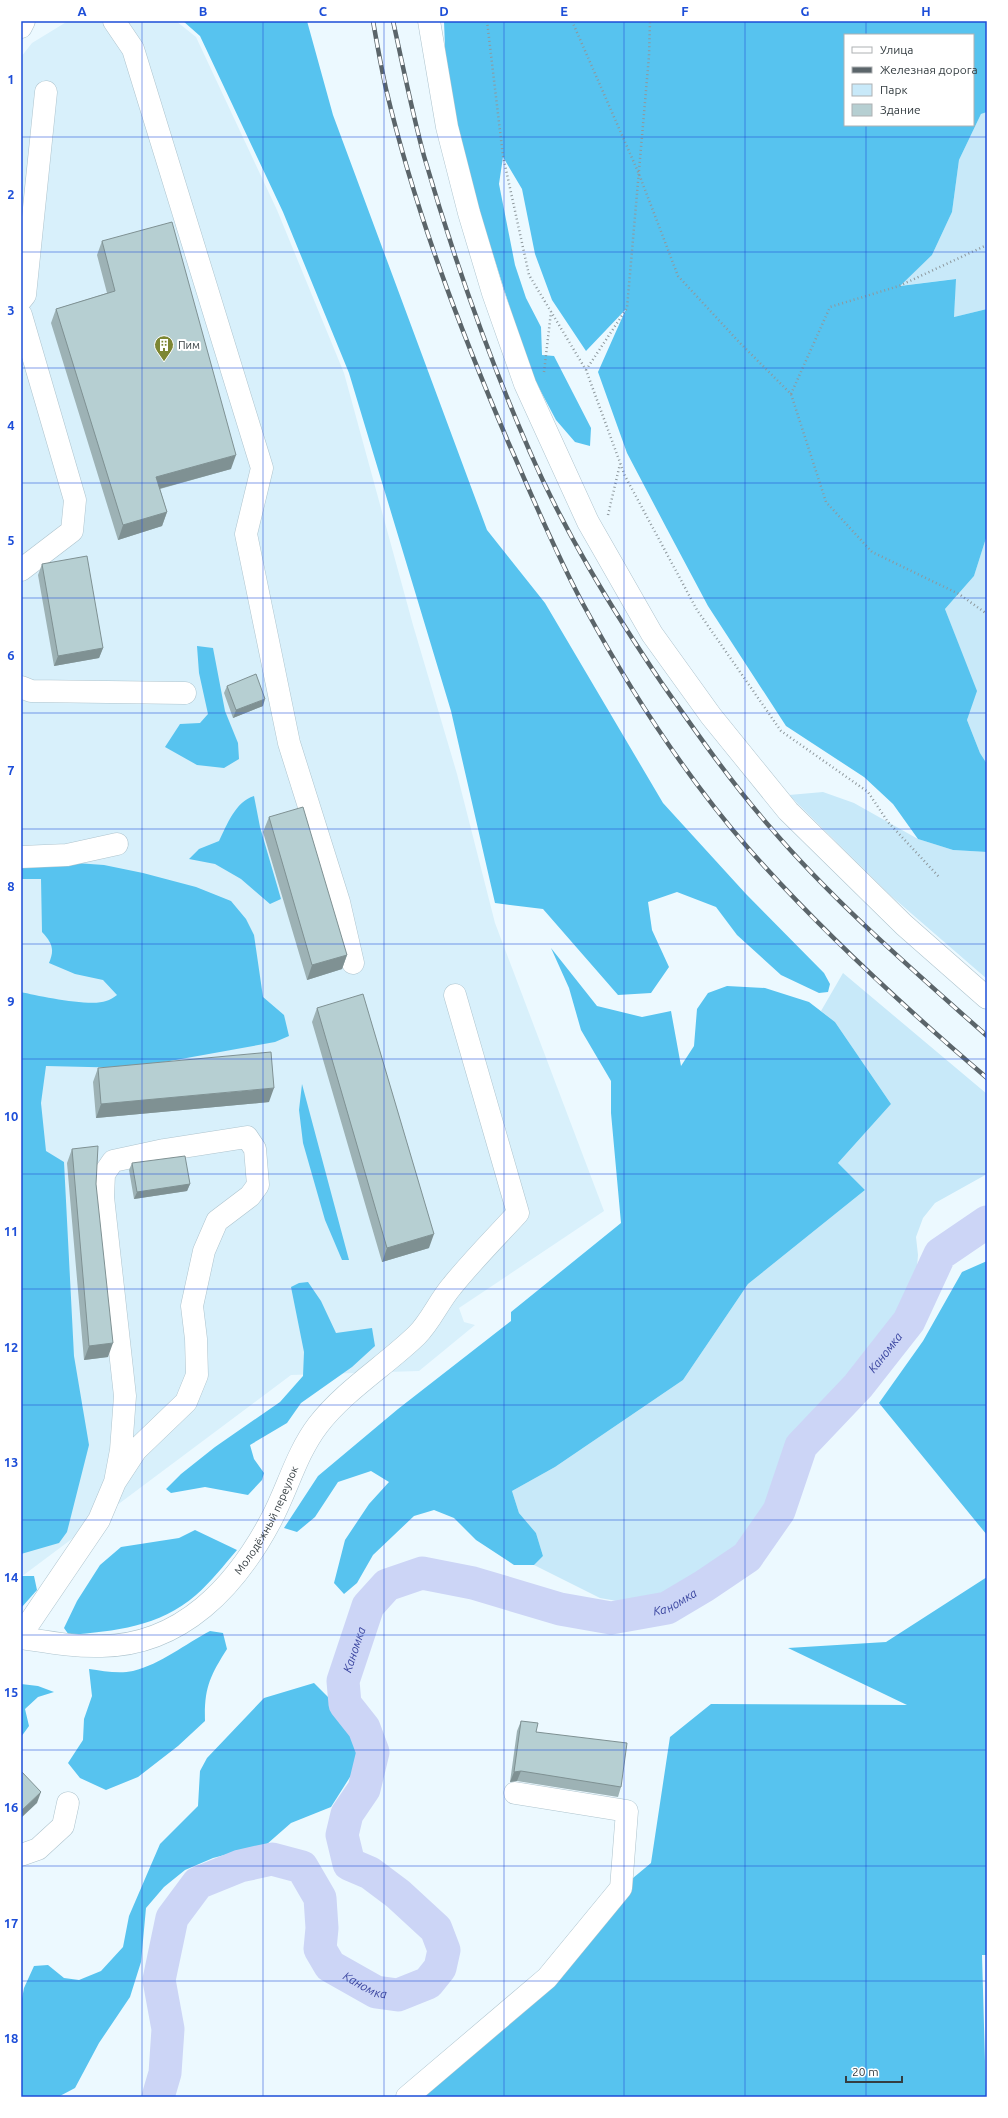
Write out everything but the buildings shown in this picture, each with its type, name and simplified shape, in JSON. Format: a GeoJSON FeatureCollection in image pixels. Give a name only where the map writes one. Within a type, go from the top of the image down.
{"type":"FeatureCollection","features":[{"type":"Feature","properties":{"kind":"street"},"geometry":{"type":"LineString","coordinates":[[21,27],[24,21]]}},
{"type":"Feature","properties":{"kind":"street"},"geometry":{"type":"LineString","coordinates":[[114,21],[133,49],[262,468],[246,534],[288,743],[339,902],[353,963]]}},
{"type":"Feature","properties":{"kind":"street"},"geometry":{"type":"LineString","coordinates":[[429,21],[447,127],[468,213],[493,293],[526,384],[588,522],[601,545],[652,634],[711,716],[788,811],[904,925],[987,998]]}},
{"type":"Feature","properties":{"kind":"street"},"geometry":{"type":"LineString","coordinates":[[21,300],[25,295],[46,92]]}},
{"type":"Feature","properties":{"kind":"street"},"geometry":{"type":"LineString","coordinates":[[21,315],[75,500],[72,531],[21,570]]}},
{"type":"Feature","properties":{"kind":"street"},"geometry":{"type":"LineString","coordinates":[[21,687],[31,691],[185,693]]}},
{"type":"Feature","properties":{"kind":"street"},"geometry":{"type":"LineString","coordinates":[[21,857],[67,855],[117,844]]}},
{"type":"Feature","properties":{"kind":"street","name":"Молодёжный переулок"},"geometry":{"type":"LineString","coordinates":[[21,1637],[74,1645],[102,1646],[132,1643],[173,1628],[195,1615],[220,1592],[245,1564],[272,1519],[301,1450],[318,1425],[337,1403],[418,1334],[451,1287],[518,1213],[455,995]]}},
{"type":"Feature","properties":{"kind":"street"},"geometry":{"type":"LineString","coordinates":[[21,1637],[99,1520],[115,1482],[136,1450],[186,1402],[197,1375],[196,1339],[192,1306],[204,1251],[216,1221],[250,1196],[258,1185],[255,1149],[247,1137],[178,1148],[113,1161],[104,1174],[103,1198],[125,1396],[121,1450],[115,1482]]}},
{"type":"Feature","properties":{"kind":"street"},"geometry":{"type":"LineString","coordinates":[[407,2097],[548,1978],[621,1888],[627,1811],[515,1793]]}},
{"type":"Feature","properties":{"kind":"street"},"geometry":{"type":"LineString","coordinates":[[21,1855],[38,1849],[63,1826],[68,1803]]}},
{"type":"Feature","properties":{"kind":"path"},"geometry":{"type":"LineString","coordinates":[[487,21],[505,164],[529,275],[586,370],[625,476],[697,610],[781,731],[868,792],[888,822],[940,878]]}},
{"type":"Feature","properties":{"kind":"path"},"geometry":{"type":"LineString","coordinates":[[572,21],[639,174],[678,276],[739,342],[791,394],[826,502],[872,552],[959,594],[987,614]]}},
{"type":"Feature","properties":{"kind":"path"},"geometry":{"type":"LineString","coordinates":[[586,370],[627,308],[649,56],[650,21]]}},
{"type":"Feature","properties":{"kind":"path"},"geometry":{"type":"LineString","coordinates":[[791,394],[830,307],[900,286],[987,245]]}},
{"type":"Feature","properties":{"kind":"path"},"geometry":{"type":"LineString","coordinates":[[543,373],[551,311]]}},
{"type":"Feature","properties":{"kind":"path"},"geometry":{"type":"LineString","coordinates":[[601,545],[620,464]]}},
{"type":"Feature","properties":{"kind":"shaded area"},"geometry":{"type":"Polygon","coordinates":[[[68,21],[176,21],[196,37],[277,210],[344,373],[413,625],[457,774],[495,923],[604,1211],[459,1308],[464,1322],[475,1325],[419,1371],[291,1375],[21,1577],[21,57],[32,43],[68,21]]]}},
{"type":"Feature","properties":{"kind":"shaded area"},"geometry":{"type":"Polygon","coordinates":[[[183,21],[307,21],[333,115],[487,530],[545,603],[663,803],[746,894],[824,973],[830,984],[828,992],[819,993],[781,975],[737,935],[716,907],[677,892],[648,902],[652,930],[669,967],[651,993],[618,995],[543,909],[495,903],[451,711],[349,373],[283,212],[200,36],[183,21]]]}},
{"type":"Feature","properties":{"kind":"shaded area"},"geometry":{"type":"Polygon","coordinates":[[[444,21],[987,21],[987,112],[981,114],[959,160],[952,212],[932,255],[900,286],[956,279],[954,317],[987,309],[987,535],[974,576],[945,609],[977,691],[967,720],[980,753],[987,764],[987,852],[953,850],[918,839],[893,804],[864,777],[786,726],[708,606],[627,453],[598,372],[626,309],[586,351],[552,300],[535,254],[522,189],[503,157],[499,184],[515,265],[526,298],[541,327],[542,355],[554,356],[591,428],[590,446],[575,442],[556,420],[530,371],[469,179],[446,74],[444,21]]]}},
{"type":"Feature","properties":{"kind":"shaded area"},"geometry":{"type":"Polygon","coordinates":[[[197,646],[213,648],[225,711],[238,743],[239,759],[224,768],[197,765],[165,747],[180,724],[200,723],[208,714],[199,673],[197,646]]]}},
{"type":"Feature","properties":{"kind":"shaded area"},"geometry":{"type":"Polygon","coordinates":[[[254,796],[260,827],[281,899],[270,904],[241,879],[215,864],[189,859],[199,849],[219,841],[232,815],[242,803],[254,796]]]}},
{"type":"Feature","properties":{"kind":"shaded area"},"geometry":{"type":"Polygon","coordinates":[[[76,863],[104,865],[143,873],[196,887],[231,901],[246,919],[254,935],[263,997],[284,1015],[289,1036],[275,1042],[131,1068],[46,1066],[41,1103],[46,1151],[64,1162],[74,1356],[89,1445],[67,1532],[59,1543],[21,1554],[21,992],[89,1003],[106,1001],[117,995],[103,980],[75,974],[49,963],[52,954],[52,946],[42,932],[41,879],[21,879],[21,866],[76,863]]]}},
{"type":"Feature","properties":{"kind":"shaded area"},"geometry":{"type":"Polygon","coordinates":[[[551,948],[597,1006],[642,1017],[671,1011],[681,1066],[694,1046],[697,1009],[708,993],[727,986],[765,988],[809,1002],[835,1022],[891,1104],[838,1163],[865,1190],[748,1284],[683,1380],[555,1467],[512,1491],[519,1513],[536,1533],[543,1556],[534,1565],[514,1565],[476,1540],[454,1518],[434,1510],[414,1516],[373,1555],[357,1583],[344,1594],[334,1583],[345,1540],[369,1504],[389,1482],[371,1471],[338,1482],[315,1517],[297,1532],[284,1528],[318,1476],[398,1409],[511,1321],[511,1312],[621,1223],[611,1113],[611,1081],[581,1030],[569,988],[551,948]]]}},
{"type":"Feature","properties":{"kind":"shaded area"},"geometry":{"type":"Polygon","coordinates":[[[302,1084],[349,1260],[342,1260],[325,1220],[303,1143],[299,1110],[302,1084]]]}},
{"type":"Feature","properties":{"kind":"shaded area"},"geometry":{"type":"Polygon","coordinates":[[[987,1261],[987,1535],[879,1403],[923,1341],[962,1272],[987,1261]]]}},
{"type":"Feature","properties":{"kind":"shaded area"},"geometry":{"type":"Polygon","coordinates":[[[308,1282],[321,1301],[336,1333],[372,1328],[375,1346],[352,1367],[301,1403],[287,1423],[250,1445],[254,1459],[264,1473],[262,1480],[248,1495],[205,1487],[171,1493],[166,1489],[181,1474],[215,1447],[280,1402],[303,1376],[304,1352],[291,1287],[299,1283],[308,1282]]]}},
{"type":"Feature","properties":{"kind":"shaded area"},"geometry":{"type":"Polygon","coordinates":[[[195,1530],[237,1550],[196,1595],[182,1606],[152,1621],[136,1626],[103,1632],[69,1635],[64,1628],[77,1601],[100,1565],[121,1547],[179,1538],[195,1530]]]}},
{"type":"Feature","properties":{"kind":"shaded area"},"geometry":{"type":"Polygon","coordinates":[[[21,1576],[34,1576],[37,1590],[21,1608],[21,1576]]]}},
{"type":"Feature","properties":{"kind":"shaded area"},"geometry":{"type":"Polygon","coordinates":[[[987,1577],[987,1955],[982,1955],[986,2097],[409,2097],[547,1978],[621,1888],[651,1863],[670,1737],[711,1704],[907,1705],[788,1648],[886,1642],[987,1577]]]}},
{"type":"Feature","properties":{"kind":"shaded area"},"geometry":{"type":"Polygon","coordinates":[[[210,1631],[223,1633],[227,1649],[216,1667],[209,1683],[206,1700],[205,1721],[178,1746],[138,1777],[106,1790],[80,1778],[68,1763],[83,1740],[84,1719],[92,1696],[89,1669],[122,1672],[143,1668],[163,1659],[210,1631]]]}},
{"type":"Feature","properties":{"kind":"shaded area"},"geometry":{"type":"Polygon","coordinates":[[[314,1683],[334,1703],[356,1720],[362,1758],[331,1807],[291,1823],[267,1844],[213,1858],[185,1870],[164,1887],[146,1908],[141,1962],[130,1997],[99,2043],[75,2088],[58,2097],[21,2097],[21,2004],[24,1988],[34,1966],[48,1965],[64,1978],[79,1980],[101,1971],[123,1947],[129,1916],[160,1844],[198,1806],[200,1771],[207,1758],[264,1698],[314,1683]]]}},
{"type":"Feature","properties":{"kind":"shaded area"},"geometry":{"type":"Polygon","coordinates":[[[21,1684],[38,1686],[54,1692],[38,1697],[25,1709],[29,1726],[21,1737],[21,1684]]]}},
{"type":"Feature","properties":{"kind":"green space"},"geometry":{"type":"Polygon","coordinates":[[[987,112],[987,309],[954,317],[955,279],[899,286],[932,255],[952,212],[959,160],[981,114],[987,112]]]}},
{"type":"Feature","properties":{"kind":"green space"},"geometry":{"type":"Polygon","coordinates":[[[987,535],[987,764],[980,753],[967,720],[976,691],[945,609],[974,576],[987,535]]]}},
{"type":"Feature","properties":{"kind":"green space"},"geometry":{"type":"Polygon","coordinates":[[[823,792],[854,803],[918,839],[953,850],[987,852],[987,979],[890,895],[789,795],[823,792]]]}},
{"type":"Feature","properties":{"kind":"green space"},"geometry":{"type":"Polygon","coordinates":[[[843,973],[987,1094],[987,1174],[935,1203],[923,1218],[916,1237],[918,1255],[915,1293],[897,1328],[790,1452],[783,1466],[772,1516],[758,1533],[724,1565],[686,1589],[640,1605],[600,1598],[534,1565],[543,1556],[536,1533],[519,1513],[512,1491],[555,1467],[683,1380],[748,1284],[865,1190],[838,1163],[891,1104],[835,1022],[821,1011],[843,973]]]}},
{"type":"Feature","properties":{"kind":"waterway","name":"Каномка"},"geometry":{"type":"LineString","coordinates":[[158,2097],[165,2073],[168,2029],[159,1980],[172,1918],[198,1883],[240,1866],[272,1859],[302,1867],[320,1898],[322,1928],[320,1949],[330,1966],[376,1992],[398,1995],[428,1983],[440,1968],[444,1950],[436,1929],[398,1894],[370,1873],[349,1864],[342,1835],[347,1814],[364,1789],[373,1752],[364,1728],[345,1704],[343,1681],[368,1606],[387,1585],[422,1573],[473,1583],[560,1609],[611,1618],[667,1608],[704,1586],[747,1557],[779,1511],[801,1446],[858,1386],[909,1321],[940,1254],[987,1222]]}},
{"type":"Feature","properties":{"kind":"railway"},"geometry":{"type":"LineString","coordinates":[[373,21],[386,89],[398,135],[425,225],[456,313],[491,401],[544,525],[583,604],[619,668],[680,761],[724,820],[748,848],[804,909],[863,967],[987,1078]]}},
{"type":"Feature","properties":{"kind":"railway"},"geometry":{"type":"LineString","coordinates":[[393,21],[424,156],[472,306],[530,452],[558,512],[590,570],[661,682],[700,738],[755,810],[795,855],[847,909],[987,1036]]}},
{"type":"Feature","properties":{"kind":"place","name":"Пим"},"geometry":{"type":"Point","coordinates":[164,362]}}]}
